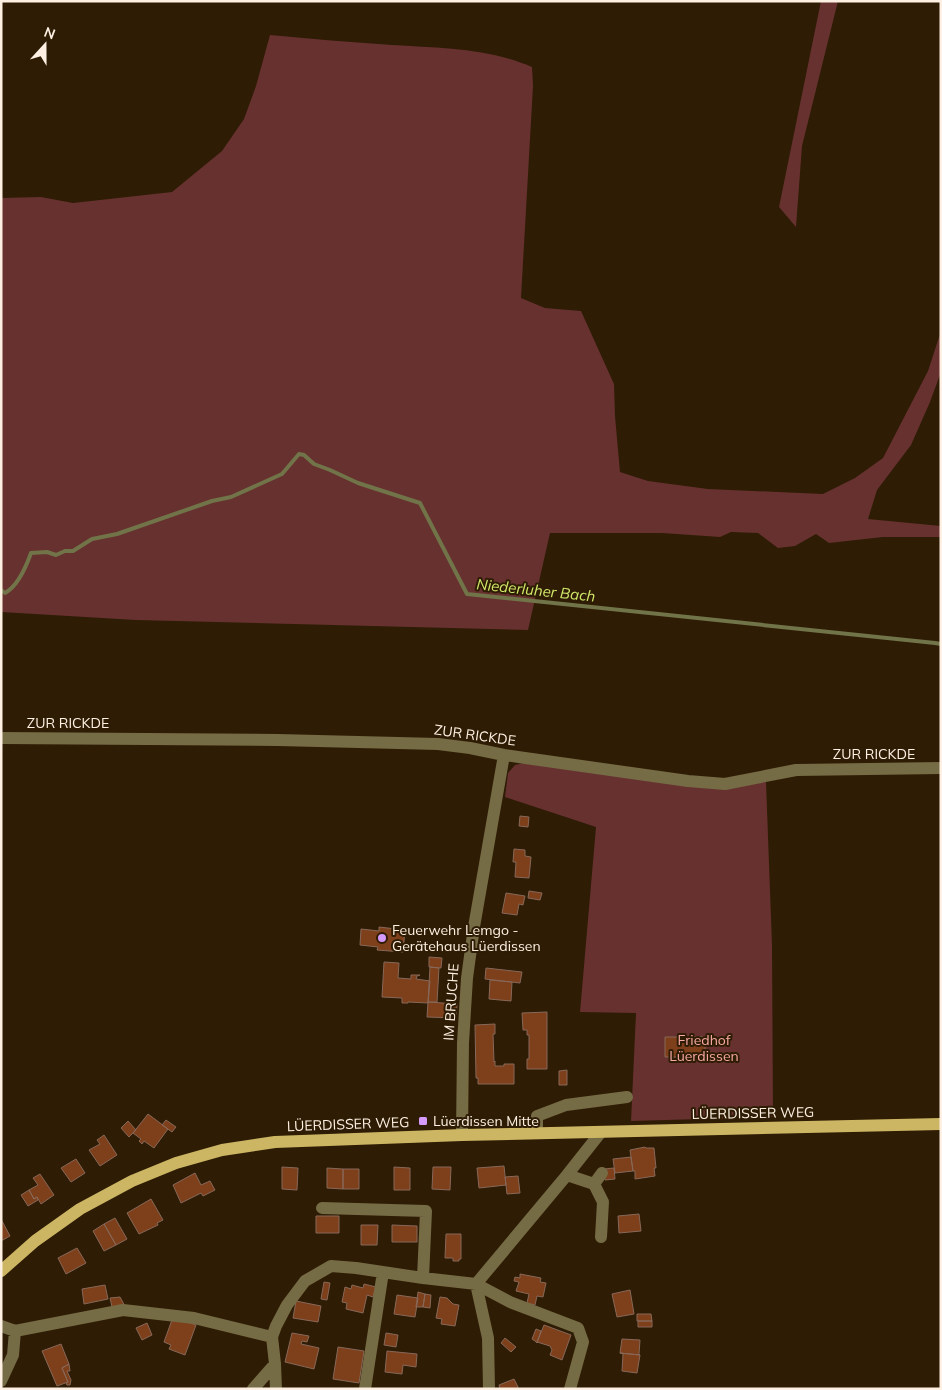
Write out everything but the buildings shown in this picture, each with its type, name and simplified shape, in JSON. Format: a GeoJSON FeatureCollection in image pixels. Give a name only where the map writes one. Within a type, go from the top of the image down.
{"type":"FeatureCollection","features":[{"type":"Feature","properties":{"kind":"main road","name":"LÜERDISSER WEG"},"geometry":{"type":"LineString","coordinates":[[1,1271],[35,1241],[80,1209],[132,1181],[176,1163],[222,1150],[275,1142],[462,1135],[941,1124]]}},
{"type":"Feature","properties":{"kind":"street","name":"ZUR RICKDE"},"geometry":{"type":"LineString","coordinates":[[1,738],[268,740],[438,744],[688,781],[726,784],[796,770],[941,768]]}},
{"type":"Feature","properties":{"kind":"street","name":"IM BRUCHE"},"geometry":{"type":"LineString","coordinates":[[462,1135],[463,1043],[467,978],[504,755]]}},
{"type":"Feature","properties":{"kind":"street"},"geometry":{"type":"LineString","coordinates":[[537,1133],[537,1116],[566,1105],[627,1097]]}},
{"type":"Feature","properties":{"kind":"street"},"geometry":{"type":"LineString","coordinates":[[476,1284],[601,1132]]}},
{"type":"Feature","properties":{"kind":"street"},"geometry":{"type":"LineString","coordinates":[[594,1184],[602,1173]]}},
{"type":"Feature","properties":{"kind":"street"},"geometry":{"type":"LineString","coordinates":[[567,1175],[594,1184],[603,1202],[601,1237]]}},
{"type":"Feature","properties":{"kind":"street"},"geometry":{"type":"LineString","coordinates":[[322,1208],[426,1211],[423,1278]]}},
{"type":"Feature","properties":{"kind":"street"},"geometry":{"type":"LineString","coordinates":[[276,1389],[272,1337],[276,1326],[287,1305],[305,1281],[331,1266],[476,1284],[510,1302],[578,1328],[584,1342],[570,1389]]}},
{"type":"Feature","properties":{"kind":"street"},"geometry":{"type":"LineString","coordinates":[[366,1389],[383,1272]]}},
{"type":"Feature","properties":{"kind":"street"},"geometry":{"type":"LineString","coordinates":[[476,1284],[488,1338],[489,1389]]}},
{"type":"Feature","properties":{"kind":"street"},"geometry":{"type":"LineString","coordinates":[[1,1326],[15,1330],[123,1310],[194,1318],[272,1337]]}},
{"type":"Feature","properties":{"kind":"street"},"geometry":{"type":"LineString","coordinates":[[1,1381],[13,1355],[15,1330]]}},
{"type":"Feature","properties":{"kind":"street"},"geometry":{"type":"LineString","coordinates":[[253,1389],[275,1364]]}},
{"type":"Feature","properties":{"kind":"green space"},"geometry":{"type":"Polygon","coordinates":[[[821,1],[838,1],[802,146],[796,227],[779,207],[821,1]]]}},
{"type":"Feature","properties":{"kind":"green space"},"geometry":{"type":"Polygon","coordinates":[[[270,35],[481,52],[532,67],[533,86],[521,298],[545,308],[581,311],[614,384],[620,472],[648,481],[708,489],[823,494],[855,478],[883,458],[928,371],[941,331],[941,372],[930,402],[911,445],[877,490],[868,519],[941,526],[941,537],[883,537],[829,543],[816,534],[795,546],[778,548],[758,533],[731,532],[720,537],[662,533],[550,533],[528,630],[136,620],[1,612],[1,198],[41,197],[73,203],[172,192],[222,151],[244,119],[256,86],[270,35]]]}},
{"type":"Feature","properties":{"kind":"green space","name":"Friedhof Lüerdissen"},"geometry":{"type":"Polygon","coordinates":[[[524,763],[766,782],[772,945],[773,1117],[631,1121],[636,1013],[580,1012],[596,827],[505,797],[508,773],[515,765],[524,763]]]}},
{"type":"Feature","properties":{"kind":"waterway","name":"Niederluher Bach"},"geometry":{"type":"LineString","coordinates":[[1,590],[5,593],[14,586],[24,570],[31,553],[47,552],[56,555],[65,551],[73,551],[92,539],[117,534],[212,501],[231,497],[282,474],[299,454],[304,455],[314,464],[358,483],[420,503],[467,594],[941,644]]}},
{"type":"Feature","properties":{"kind":"place","name":"Feuerwehr Lemgo - Gerätehaus Lüerdissen"},"geometry":{"type":"Point","coordinates":[382,938]}},
{"type":"Feature","properties":{"kind":"place","name":"Lüerdissen Mitte"},"geometry":{"type":"Point","coordinates":[423,1121]}}]}
